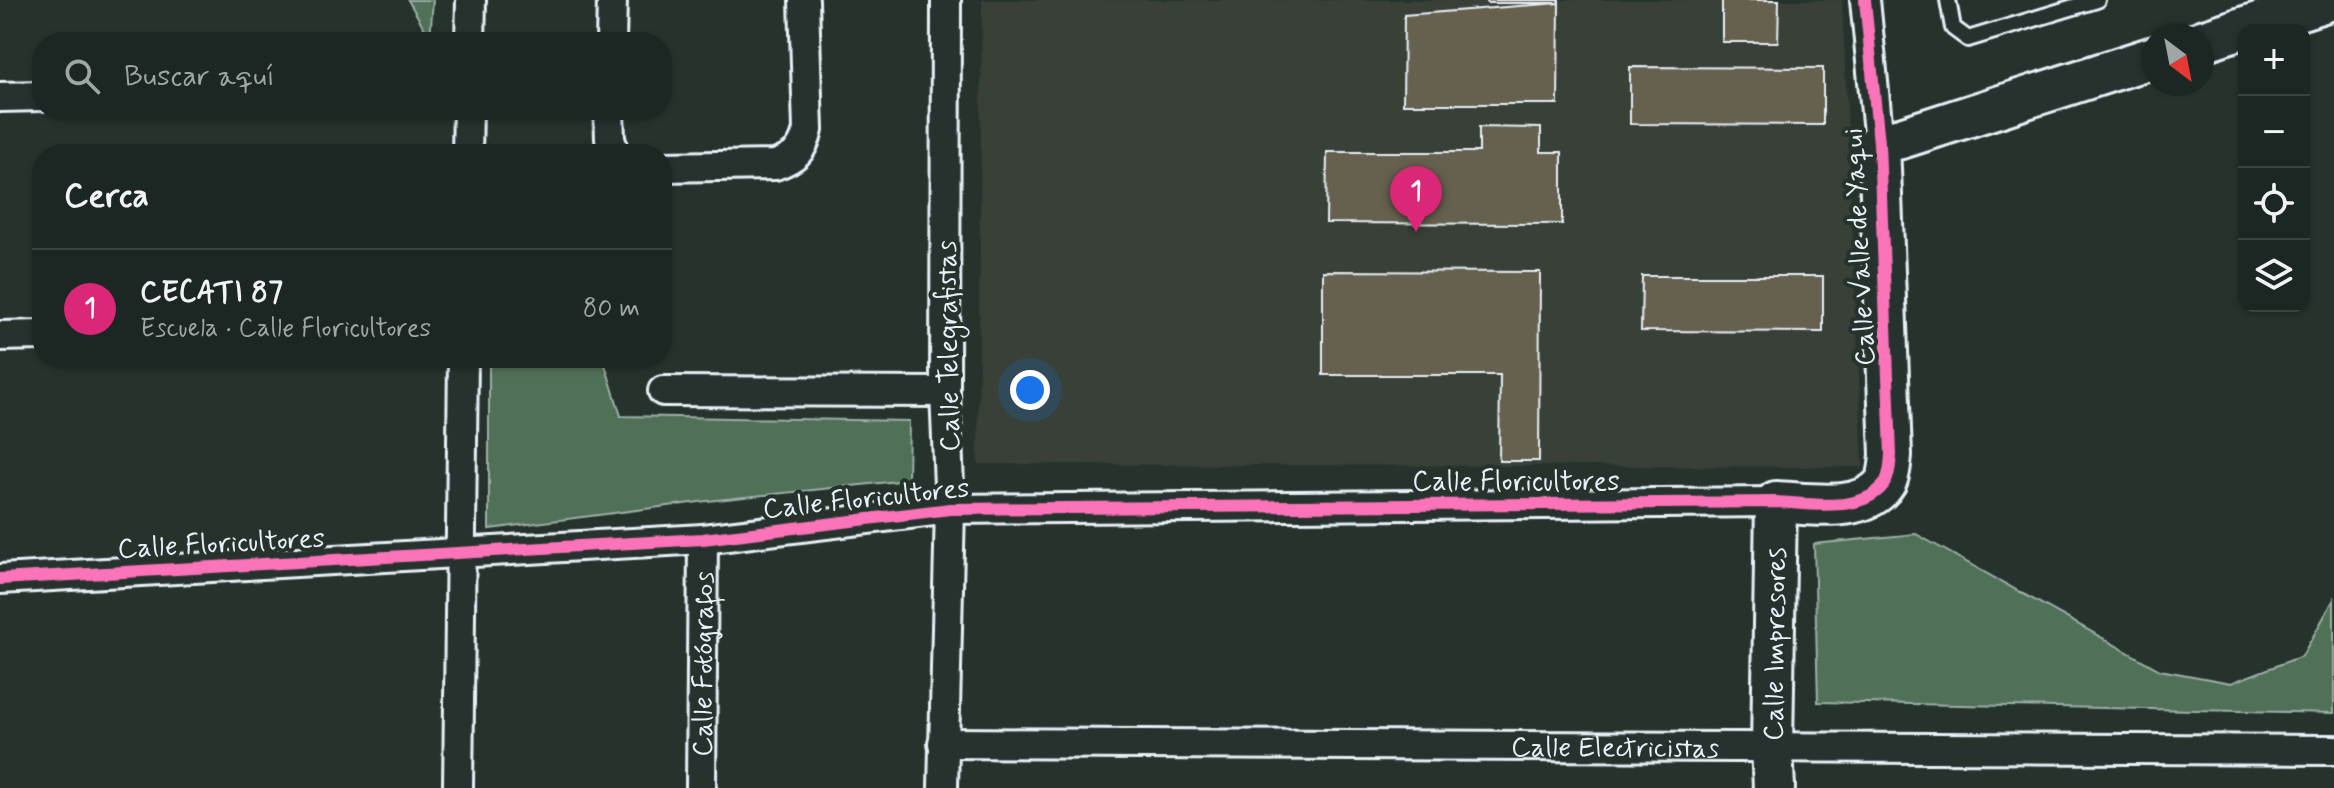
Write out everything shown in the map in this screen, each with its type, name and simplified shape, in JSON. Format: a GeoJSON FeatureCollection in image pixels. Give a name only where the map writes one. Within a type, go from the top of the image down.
{"type":"FeatureCollection","features":[{"type":"Feature","properties":{"kind":"street"},"geometry":{"type":"LineString","coordinates":[[470,32],[471,0]]}},
{"type":"Feature","properties":{"kind":"street"},"geometry":{"type":"LineString","coordinates":[[611,32],[612,0]]}},
{"type":"Feature","properties":{"kind":"street"},"geometry":{"type":"LineString","coordinates":[[672,167],[775,165],[792,160],[804,148],[808,130],[804,0]]}},
{"type":"Feature","properties":{"kind":"street","name":"Calle Telegrafistas"},"geometry":{"type":"LineString","coordinates":[[943,788],[950,509],[945,392],[946,0]]}},
{"type":"Feature","properties":{"kind":"street","name":"Calle Valle de Yaqui"},"geometry":{"type":"LineString","coordinates":[[1865,0],[1879,143],[1891,455],[1888,477],[1879,490]]}},
{"type":"Feature","properties":{"kind":"street"},"geometry":{"type":"LineString","coordinates":[[2214,37],[2329,0]]}},
{"type":"Feature","properties":{"kind":"street"},"geometry":{"type":"LineString","coordinates":[[1879,143],[2142,61]]}},
{"type":"Feature","properties":{"kind":"street"},"geometry":{"type":"LineString","coordinates":[[0,97],[32,96]]}},
{"type":"Feature","properties":{"kind":"street"},"geometry":{"type":"LineString","coordinates":[[467,144],[468,120]]}},
{"type":"Feature","properties":{"kind":"street"},"geometry":{"type":"LineString","coordinates":[[609,120],[612,144]]}},
{"type":"Feature","properties":{"kind":"street"},"geometry":{"type":"LineString","coordinates":[[0,336],[32,335]]}},
{"type":"Feature","properties":{"kind":"street"},"geometry":{"type":"LineString","coordinates":[[458,788],[463,368]]}},
{"type":"Feature","properties":{"kind":"street"},"geometry":{"type":"LineString","coordinates":[[663,391],[945,392]]}},
{"type":"Feature","properties":{"kind":"street","name":"Calle Floricultores"},"geometry":{"type":"LineString","coordinates":[[0,579],[703,539],[950,509],[1845,504],[1879,490]]}},
{"type":"Feature","properties":{"kind":"street","name":"Calle Impresores"},"geometry":{"type":"LineString","coordinates":[[1774,788],[1776,502]]}},
{"type":"Feature","properties":{"kind":"street","name":"Calle Fotógrafos"},"geometry":{"type":"LineString","coordinates":[[701,788],[703,539]]}},
{"type":"Feature","properties":{"kind":"street","name":"Calle Electricistas"},"geometry":{"type":"LineString","coordinates":[[943,743],[2334,750]]}},
{"type":"Feature","properties":{"kind":"lane"},"geometry":{"type":"LineString","coordinates":[[1948,0],[1953,28],[1968,39],[2097,0]]}},
{"type":"Feature","properties":{"kind":"shaded area"},"geometry":{"type":"Polygon","coordinates":[[[982,0],[1842,0],[1863,467],[978,464],[982,0]]]}},
{"type":"Feature","properties":{"kind":"green space"},"geometry":{"type":"Polygon","coordinates":[[[408,0],[433,0],[430,32],[427,32],[408,0]]]}},
{"type":"Feature","properties":{"kind":"green space"},"geometry":{"type":"Polygon","coordinates":[[[489,368],[606,368],[621,416],[909,421],[908,480],[707,501],[489,529],[489,368]]]}},
{"type":"Feature","properties":{"kind":"green space"},"geometry":{"type":"Polygon","coordinates":[[[1916,534],[2160,670],[2231,683],[2302,656],[2334,599],[2334,713],[1818,702],[1814,544],[1916,534]]]}},
{"type":"Feature","properties":{"kind":"building"},"geometry":{"type":"Polygon","coordinates":[[[1487,0],[1559,0],[1559,3],[1487,3],[1487,0]]]}},
{"type":"Feature","properties":{"kind":"building"},"geometry":{"type":"Polygon","coordinates":[[[1722,0],[1779,0],[1778,42],[1722,42],[1722,0]]]}},
{"type":"Feature","properties":{"kind":"building"},"geometry":{"type":"Polygon","coordinates":[[[1559,3],[1558,104],[1403,104],[1404,15],[1559,3]]]}},
{"type":"Feature","properties":{"kind":"building"},"geometry":{"type":"Polygon","coordinates":[[[1630,67],[1823,68],[1823,125],[1630,124],[1630,67]]]}},
{"type":"Feature","properties":{"kind":"building"},"geometry":{"type":"Polygon","coordinates":[[[1479,127],[1541,128],[1541,152],[1562,152],[1562,224],[1326,223],[1327,152],[1479,152],[1479,127]]]}},
{"type":"Feature","properties":{"kind":"building"},"geometry":{"type":"Polygon","coordinates":[[[1323,271],[1540,272],[1539,461],[1499,461],[1500,375],[1323,375],[1323,271]]]}},
{"type":"Feature","properties":{"kind":"building"},"geometry":{"type":"Polygon","coordinates":[[[1642,276],[1823,276],[1823,332],[1641,331],[1642,276]]]}},
{"type":"Feature","properties":{"kind":"cycle path"},"geometry":{"type":"LineString","coordinates":[[0,579],[703,539],[950,509],[1776,502],[1836,505],[1865,499],[1877,492],[1886,481],[1891,455],[1879,143],[1865,0]]}},
{"type":"Feature","properties":{"kind":"place","name":"CECATI 87"},"geometry":{"type":"Point","coordinates":[1416,232]}}]}
